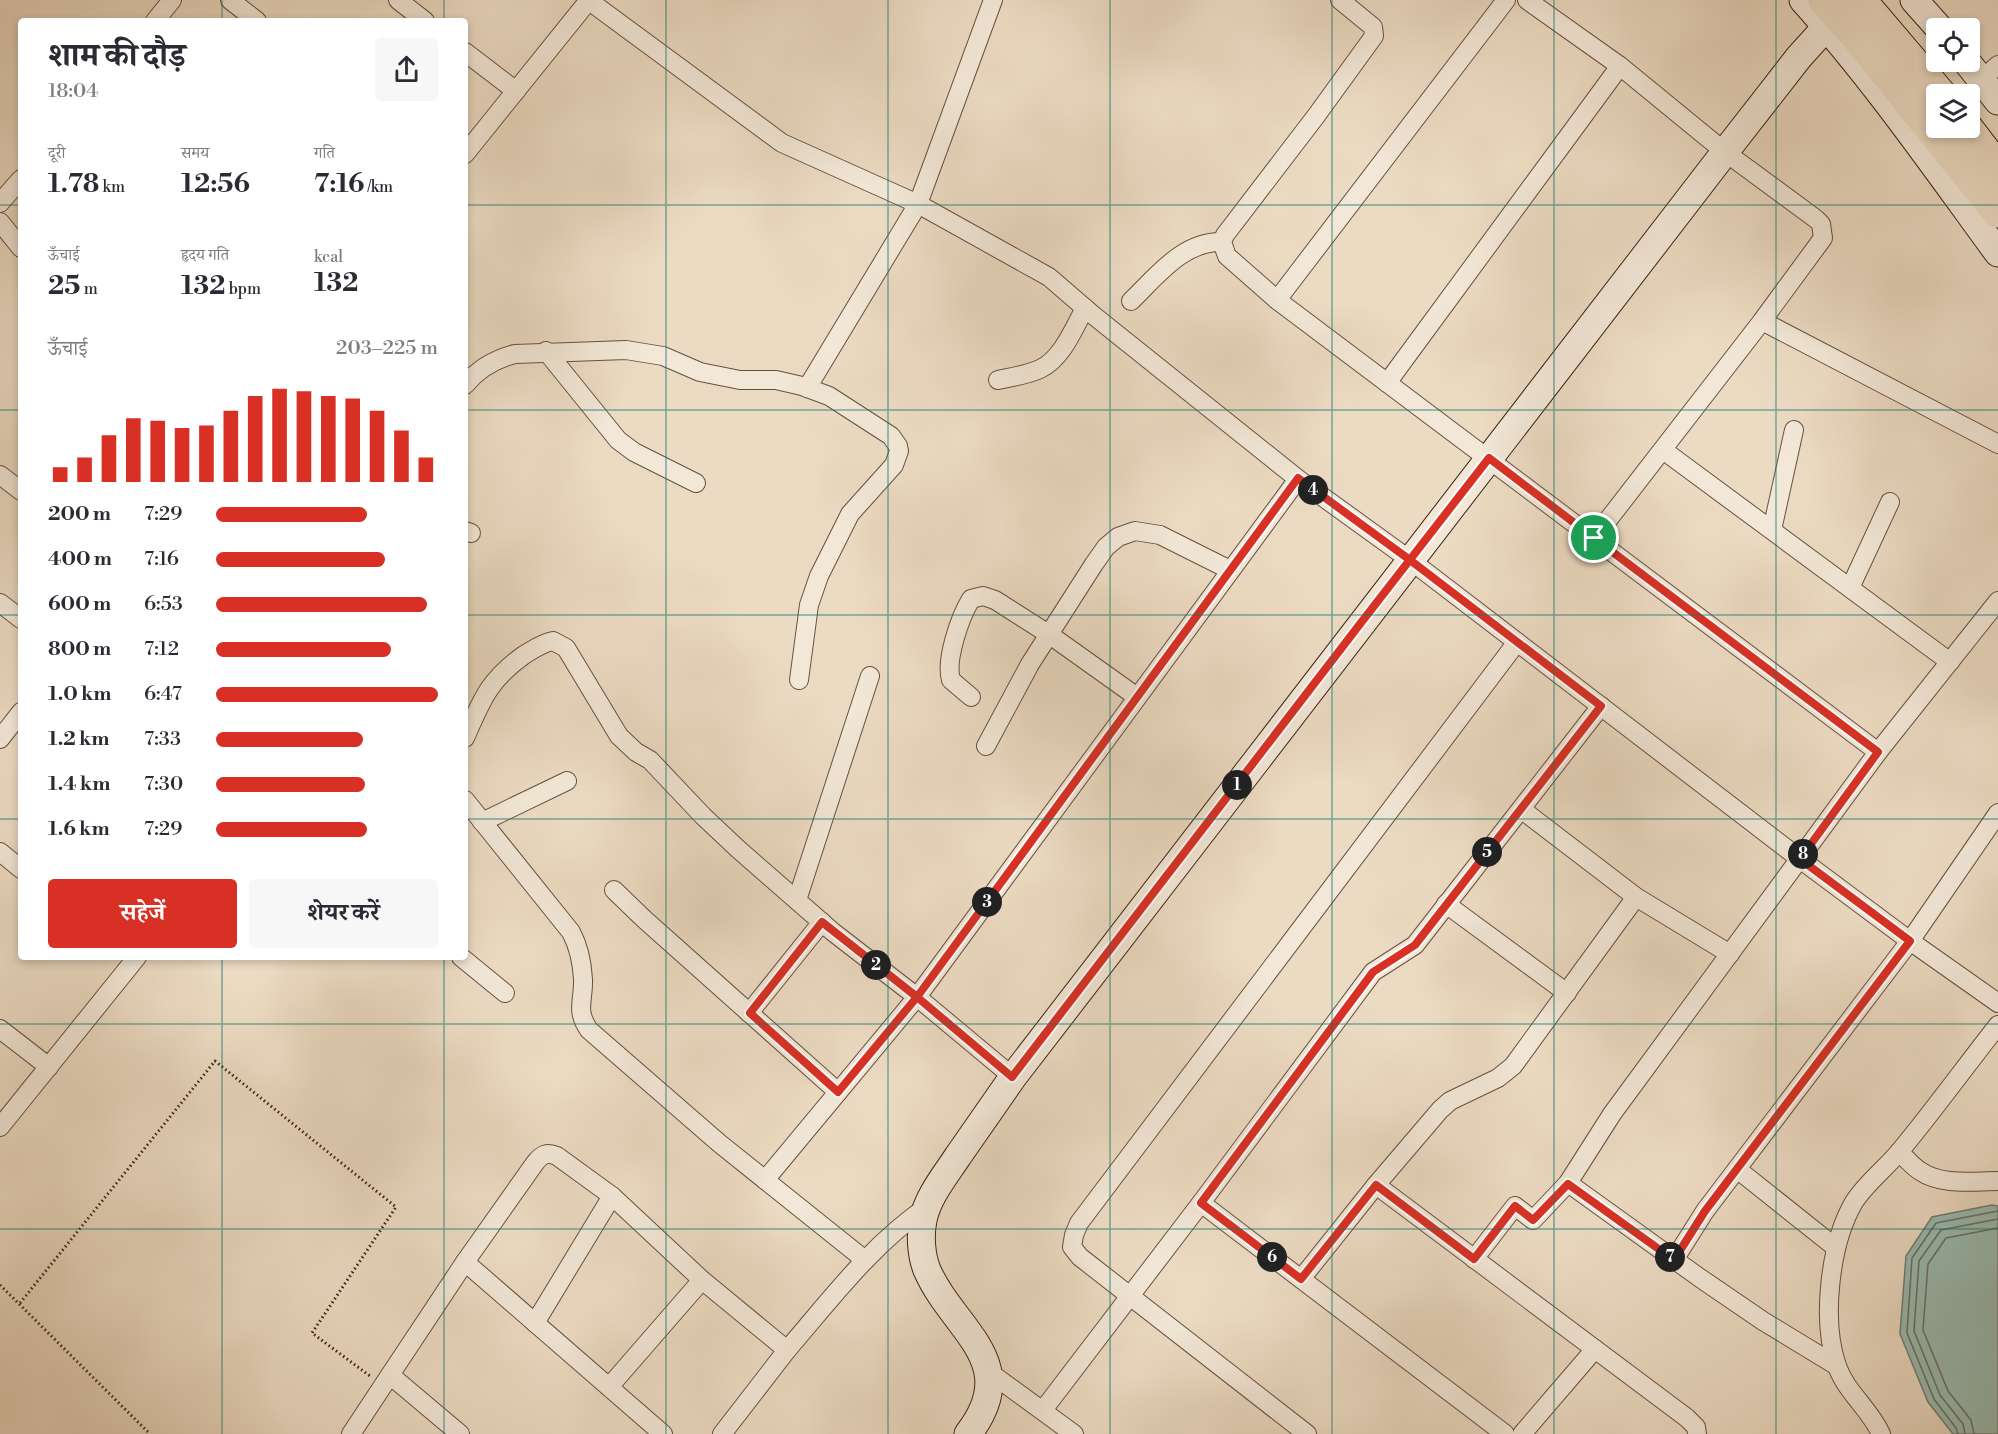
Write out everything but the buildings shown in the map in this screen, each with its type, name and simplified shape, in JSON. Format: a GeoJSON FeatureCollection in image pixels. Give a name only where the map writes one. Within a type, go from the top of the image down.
{"type":"FeatureCollection","features":[{"type":"Feature","properties":{"kind":"highway"},"geometry":{"type":"LineString","coordinates":[[1859,0],[1930,84]]}},
{"type":"Feature","properties":{"kind":"highway"},"geometry":{"type":"LineString","coordinates":[[1826,13],[1854,32],[1998,211]]}},
{"type":"Feature","properties":{"kind":"highway"},"geometry":{"type":"LineString","coordinates":[[1974,138],[1998,170]]}},
{"type":"Feature","properties":{"kind":"street"},"geometry":{"type":"LineString","coordinates":[[157,18],[172,0]]}},
{"type":"Feature","properties":{"kind":"street"},"geometry":{"type":"LineString","coordinates":[[230,0],[253,18]]}},
{"type":"Feature","properties":{"kind":"street"},"geometry":{"type":"LineString","coordinates":[[398,0],[421,18]]}},
{"type":"Feature","properties":{"kind":"street"},"geometry":{"type":"LineString","coordinates":[[468,150],[588,0],[782,143],[918,204],[1049,277],[1298,478],[1410,560],[1800,859],[1998,1003]]}},
{"type":"Feature","properties":{"kind":"street"},"geometry":{"type":"LineString","coordinates":[[807,388],[918,204],[993,0]]}},
{"type":"Feature","properties":{"kind":"street"},"geometry":{"type":"LineString","coordinates":[[1340,0],[1373,27],[1374,36],[1225,235],[1222,242],[1227,256],[1277,300],[1878,752]]}},
{"type":"Feature","properties":{"kind":"street"},"geometry":{"type":"LineString","coordinates":[[1277,300],[1506,0]]}},
{"type":"Feature","properties":{"kind":"street"},"geometry":{"type":"LineString","coordinates":[[1527,0],[1620,66],[1725,152],[1816,219],[1823,230],[1823,238],[1762,321],[1594,538]]}},
{"type":"Feature","properties":{"kind":"street"},"geometry":{"type":"LineString","coordinates":[[1803,0],[1826,13],[1888,105],[1998,253]]}},
{"type":"Feature","properties":{"kind":"street"},"geometry":{"type":"LineString","coordinates":[[1914,0],[1930,18]]}},
{"type":"Feature","properties":{"kind":"street"},"geometry":{"type":"LineString","coordinates":[[968,1434],[981,1417],[989,1372],[979,1346],[937,1288],[926,1268],[921,1243],[923,1218],[932,1195],[1012,1077],[1799,57],[1826,13]]}},
{"type":"Feature","properties":{"kind":"street"},"geometry":{"type":"LineString","coordinates":[[468,54],[516,91]]}},
{"type":"Feature","properties":{"kind":"street"},"geometry":{"type":"LineString","coordinates":[[1387,383],[1620,66]]}},
{"type":"Feature","properties":{"kind":"street"},"geometry":{"type":"LineString","coordinates":[[1982,68],[1998,101]]}},
{"type":"Feature","properties":{"kind":"street"},"geometry":{"type":"LineString","coordinates":[[0,203],[18,182]]}},
{"type":"Feature","properties":{"kind":"street"},"geometry":{"type":"LineString","coordinates":[[0,222],[18,244]]}},
{"type":"Feature","properties":{"kind":"street"},"geometry":{"type":"LineString","coordinates":[[1131,301],[1178,257],[1191,248],[1201,243],[1222,242]]}},
{"type":"Feature","properties":{"kind":"street"},"geometry":{"type":"LineString","coordinates":[[998,380],[1041,369],[1049,363],[1066,341],[1085,308]]}},
{"type":"Feature","properties":{"kind":"street"},"geometry":{"type":"LineString","coordinates":[[1762,321],[1998,444]]}},
{"type":"Feature","properties":{"kind":"street"},"geometry":{"type":"LineString","coordinates":[[546,351],[618,440],[634,452],[696,483]]}},
{"type":"Feature","properties":{"kind":"street"},"geometry":{"type":"LineString","coordinates":[[468,381],[499,358],[515,354],[546,351],[644,351],[663,356],[700,372],[740,380],[776,380],[807,388],[829,396],[891,436],[899,452],[894,465],[850,514],[819,576],[809,605],[798,680]]}},
{"type":"Feature","properties":{"kind":"street"},"geometry":{"type":"LineString","coordinates":[[1772,530],[1794,430]]}},
{"type":"Feature","properties":{"kind":"street"},"geometry":{"type":"LineString","coordinates":[[1663,450],[1950,662]]}},
{"type":"Feature","properties":{"kind":"street"},"geometry":{"type":"LineString","coordinates":[[0,475],[18,489]]}},
{"type":"Feature","properties":{"kind":"street"},"geometry":{"type":"LineString","coordinates":[[765,1180],[917,997],[1298,478]]}},
{"type":"Feature","properties":{"kind":"street"},"geometry":{"type":"LineString","coordinates":[[1850,588],[1890,501]]}},
{"type":"Feature","properties":{"kind":"street"},"geometry":{"type":"LineString","coordinates":[[986,746],[1030,664],[1094,564],[1106,547],[1118,537],[1135,531],[1160,535],[1230,570]]}},
{"type":"Feature","properties":{"kind":"street"},"geometry":{"type":"LineString","coordinates":[[971,698],[955,684],[949,674],[949,665],[960,623],[971,599],[983,596],[995,600],[1050,635],[1137,697]]}},
{"type":"Feature","properties":{"kind":"street"},"geometry":{"type":"LineString","coordinates":[[1474,1259],[1515,1206],[1533,1220],[1568,1184],[1612,1114],[1878,752],[1998,601]]}},
{"type":"Feature","properties":{"kind":"street"},"geometry":{"type":"LineString","coordinates":[[0,603],[18,616]]}},
{"type":"Feature","properties":{"kind":"street"},"geometry":{"type":"LineString","coordinates":[[468,731],[492,683],[537,646],[553,641],[560,644],[566,648],[619,736],[636,752],[650,760],[703,816],[822,922],[917,997],[1012,1077]]}},
{"type":"Feature","properties":{"kind":"street"},"geometry":{"type":"LineString","coordinates":[[1307,1434],[1080,1257],[1072,1247],[1074,1235],[1080,1223],[1517,642]]}},
{"type":"Feature","properties":{"kind":"street"},"geometry":{"type":"LineString","coordinates":[[797,900],[870,676]]}},
{"type":"Feature","properties":{"kind":"street"},"geometry":{"type":"LineString","coordinates":[[1043,1410],[1373,972],[1415,945],[1601,706]]}},
{"type":"Feature","properties":{"kind":"street"},"geometry":{"type":"LineString","coordinates":[[0,739],[18,716]]}},
{"type":"Feature","properties":{"kind":"street"},"geometry":{"type":"LineString","coordinates":[[483,822],[567,781]]}},
{"type":"Feature","properties":{"kind":"street"},"geometry":{"type":"LineString","coordinates":[[468,804],[571,932],[579,948],[582,963],[584,981],[581,1019],[589,1030],[719,1143],[865,1260]]}},
{"type":"Feature","properties":{"kind":"street"},"geometry":{"type":"LineString","coordinates":[[1521,809],[1636,897],[1730,954]]}},
{"type":"Feature","properties":{"kind":"street"},"geometry":{"type":"LineString","coordinates":[[1674,1260],[1705,1211],[1910,941],[1998,813]]}},
{"type":"Feature","properties":{"kind":"street"},"geometry":{"type":"LineString","coordinates":[[0,852],[18,866]]}},
{"type":"Feature","properties":{"kind":"street"},"geometry":{"type":"LineString","coordinates":[[614,890],[838,1092]]}},
{"type":"Feature","properties":{"kind":"street"},"geometry":{"type":"LineString","coordinates":[[1301,1279],[1440,1110],[1450,1101],[1498,1078],[1513,1066],[1636,897]]}},
{"type":"Feature","properties":{"kind":"street"},"geometry":{"type":"LineString","coordinates":[[1446,904],[1567,993]]}},
{"type":"Feature","properties":{"kind":"street"},"geometry":{"type":"LineString","coordinates":[[750,1013],[822,922]]}},
{"type":"Feature","properties":{"kind":"street"},"geometry":{"type":"LineString","coordinates":[[0,1127],[132,960]]}},
{"type":"Feature","properties":{"kind":"street"},"geometry":{"type":"LineString","coordinates":[[465,960],[505,993]]}},
{"type":"Feature","properties":{"kind":"street"},"geometry":{"type":"LineString","coordinates":[[1881,1434],[1875,1422],[1845,1383],[1837,1366],[1831,1342],[1831,1268],[1836,1247],[1855,1201],[1899,1152],[1998,1025]]}},
{"type":"Feature","properties":{"kind":"street"},"geometry":{"type":"LineString","coordinates":[[0,1029],[49,1067]]}},
{"type":"Feature","properties":{"kind":"street"},"geometry":{"type":"LineString","coordinates":[[1899,1152],[1919,1170],[1947,1181],[1998,1180]]}},
{"type":"Feature","properties":{"kind":"street"},"geometry":{"type":"LineString","coordinates":[[351,1434],[465,1262],[535,1162],[544,1154],[549,1153],[557,1156],[612,1196],[702,1280],[787,1350]]}},
{"type":"Feature","properties":{"kind":"street"},"geometry":{"type":"LineString","coordinates":[[1737,1169],[1836,1247]]}},
{"type":"Feature","properties":{"kind":"street"},"geometry":{"type":"LineString","coordinates":[[1568,1184],[1763,1321],[1837,1366]]}},
{"type":"Feature","properties":{"kind":"street"},"geometry":{"type":"LineString","coordinates":[[1376,1185],[1687,1418],[1696,1427],[1697,1434]]}},
{"type":"Feature","properties":{"kind":"street"},"geometry":{"type":"LineString","coordinates":[[535,1323],[612,1196]]}},
{"type":"Feature","properties":{"kind":"street"},"geometry":{"type":"LineString","coordinates":[[1201,1203],[1505,1434]]}},
{"type":"Feature","properties":{"kind":"street"},"geometry":{"type":"LineString","coordinates":[[722,1434],[787,1350],[865,1260],[902,1224],[928,1206]]}},
{"type":"Feature","properties":{"kind":"street"},"geometry":{"type":"LineString","coordinates":[[465,1262],[663,1434]]}},
{"type":"Feature","properties":{"kind":"street"},"geometry":{"type":"LineString","coordinates":[[609,1387],[702,1280]]}},
{"type":"Feature","properties":{"kind":"street"},"geometry":{"type":"LineString","coordinates":[[1522,1434],[1595,1350]]}},
{"type":"Feature","properties":{"kind":"street"},"geometry":{"type":"LineString","coordinates":[[989,1372],[1074,1434]]}},
{"type":"Feature","properties":{"kind":"street"},"geometry":{"type":"LineString","coordinates":[[387,1381],[460,1434]]}},
{"type":"Feature","properties":{"kind":"path"},"geometry":{"type":"LineString","coordinates":[[20,1303],[215,1061],[396,1208],[312,1333],[387,1381]]}},
{"type":"Feature","properties":{"kind":"path"},"geometry":{"type":"LineString","coordinates":[[0,1285],[150,1434]]}},
{"type":"Feature","properties":{"kind":"water"},"geometry":{"type":"Polygon","coordinates":[[[1992,1205],[1998,1206],[1998,1434],[1953,1434],[1928,1402],[1900,1334],[1906,1256],[1932,1217],[1992,1205]]]}},
{"type":"Feature","properties":{"kind":"route"},"geometry":{"type":"LineString","coordinates":[[1594,538],[1489,458],[1410,560],[1360,624],[1012,1077],[917,997],[822,922],[750,1013],[838,1092],[917,997],[1298,478],[1410,560],[1601,706],[1415,945],[1373,972],[1201,1203],[1301,1279],[1376,1185],[1474,1259],[1515,1206],[1533,1220],[1568,1184],[1674,1260],[1705,1211],[1910,941],[1800,859],[1878,752],[1594,538]]}}]}
